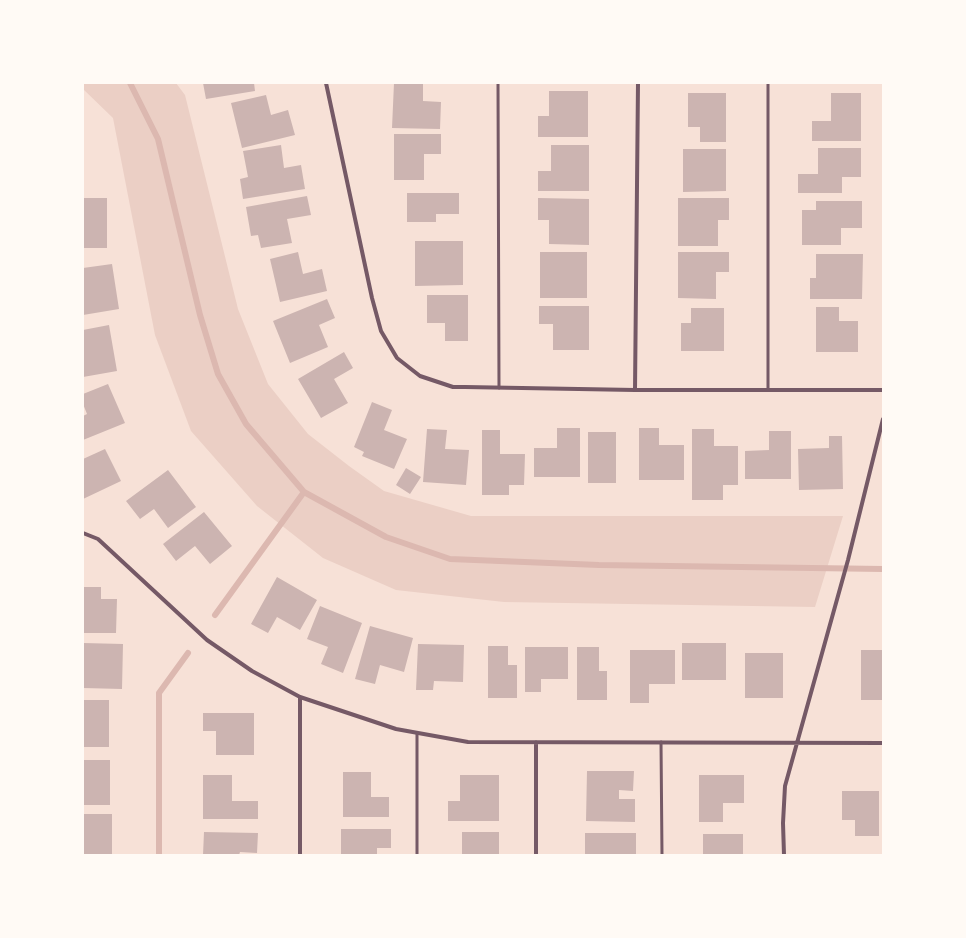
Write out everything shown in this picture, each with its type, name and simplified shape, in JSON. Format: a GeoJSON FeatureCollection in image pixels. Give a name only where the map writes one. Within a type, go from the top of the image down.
{"type":"FeatureCollection","features":[{"type":"Feature","properties":{"kind":"street"},"geometry":{"type":"LineString","coordinates":[[326,83],[381,331],[397,358],[420,376],[453,387],[635,390],[883,390]]}},
{"type":"Feature","properties":{"kind":"street"},"geometry":{"type":"LineString","coordinates":[[635,390],[638,83]]}},
{"type":"Feature","properties":{"kind":"street"},"geometry":{"type":"LineString","coordinates":[[784,855],[783,823],[785,786],[838,599],[883,419]]}},
{"type":"Feature","properties":{"kind":"street"},"geometry":{"type":"LineString","coordinates":[[83,533],[98,539],[207,640],[252,671],[300,697],[396,729],[468,742],[883,743]]}},
{"type":"Feature","properties":{"kind":"street"},"geometry":{"type":"LineString","coordinates":[[300,697],[300,855]]}},
{"type":"Feature","properties":{"kind":"street"},"geometry":{"type":"LineString","coordinates":[[536,742],[536,855]]}},
{"type":"Feature","properties":{"kind":"lane"},"geometry":{"type":"LineString","coordinates":[[498,83],[498,388]]}},
{"type":"Feature","properties":{"kind":"lane"},"geometry":{"type":"LineString","coordinates":[[768,83],[768,390]]}},
{"type":"Feature","properties":{"kind":"lane"},"geometry":{"type":"LineString","coordinates":[[417,733],[417,855]]}},
{"type":"Feature","properties":{"kind":"lane"},"geometry":{"type":"LineString","coordinates":[[661,742],[662,855]]}},
{"type":"Feature","properties":{"kind":"shaded area"},"geometry":{"type":"Polygon","coordinates":[[[83,83],[176,83],[185,95],[238,309],[268,384],[308,434],[349,466],[384,491],[471,516],[843,516],[815,607],[504,602],[396,590],[323,558],[257,506],[191,431],[155,335],[113,118],[83,89],[83,83]]]}},
{"type":"Feature","properties":{"kind":"building"},"geometry":{"type":"Polygon","coordinates":[[[203,83],[254,83],[255,91],[206,99],[203,83]]]}},
{"type":"Feature","properties":{"kind":"building"},"geometry":{"type":"Polygon","coordinates":[[[394,83],[423,83],[423,101],[441,102],[440,129],[392,128],[394,83]]]}},
{"type":"Feature","properties":{"kind":"building"},"geometry":{"type":"Polygon","coordinates":[[[549,91],[588,91],[588,137],[538,137],[538,116],[549,116],[549,91]]]}},
{"type":"Feature","properties":{"kind":"building"},"geometry":{"type":"Polygon","coordinates":[[[688,93],[726,93],[726,142],[700,142],[700,127],[688,127],[688,93]]]}},
{"type":"Feature","properties":{"kind":"building"},"geometry":{"type":"Polygon","coordinates":[[[831,93],[861,93],[861,141],[812,141],[812,121],[831,121],[831,93]]]}},
{"type":"Feature","properties":{"kind":"building"},"geometry":{"type":"Polygon","coordinates":[[[266,95],[271,115],[288,110],[295,135],[242,148],[231,103],[266,95]]]}},
{"type":"Feature","properties":{"kind":"building"},"geometry":{"type":"Polygon","coordinates":[[[394,134],[441,134],[441,154],[424,154],[424,180],[394,180],[394,134]]]}},
{"type":"Feature","properties":{"kind":"building"},"geometry":{"type":"Polygon","coordinates":[[[281,145],[284,168],[301,165],[305,189],[243,199],[240,179],[248,177],[243,151],[281,145]]]}},
{"type":"Feature","properties":{"kind":"building"},"geometry":{"type":"Polygon","coordinates":[[[551,145],[589,145],[589,191],[538,191],[538,171],[551,171],[551,145]]]}},
{"type":"Feature","properties":{"kind":"building"},"geometry":{"type":"Polygon","coordinates":[[[818,148],[861,148],[861,177],[842,177],[842,193],[798,193],[798,174],[818,174],[818,148]]]}},
{"type":"Feature","properties":{"kind":"building"},"geometry":{"type":"Polygon","coordinates":[[[683,149],[726,149],[726,191],[683,192],[683,149]]]}},
{"type":"Feature","properties":{"kind":"building"},"geometry":{"type":"Polygon","coordinates":[[[407,193],[459,193],[459,214],[436,214],[436,222],[407,222],[407,193]]]}},
{"type":"Feature","properties":{"kind":"building"},"geometry":{"type":"Polygon","coordinates":[[[307,196],[311,215],[287,219],[292,243],[261,248],[258,235],[251,236],[246,207],[307,196]]]}},
{"type":"Feature","properties":{"kind":"building"},"geometry":{"type":"Polygon","coordinates":[[[83,198],[107,198],[107,248],[83,248],[83,198]]]}},
{"type":"Feature","properties":{"kind":"building"},"geometry":{"type":"Polygon","coordinates":[[[538,198],[589,199],[589,245],[549,244],[549,220],[538,220],[538,198]]]}},
{"type":"Feature","properties":{"kind":"building"},"geometry":{"type":"Polygon","coordinates":[[[678,198],[729,198],[729,220],[718,220],[718,246],[678,246],[678,198]]]}},
{"type":"Feature","properties":{"kind":"building"},"geometry":{"type":"Polygon","coordinates":[[[816,201],[862,201],[862,228],[841,228],[841,245],[802,245],[802,210],[816,210],[816,201]]]}},
{"type":"Feature","properties":{"kind":"building"},"geometry":{"type":"Polygon","coordinates":[[[415,241],[463,241],[463,285],[415,286],[415,241]]]}},
{"type":"Feature","properties":{"kind":"building"},"geometry":{"type":"Polygon","coordinates":[[[298,252],[303,274],[322,269],[327,291],[280,302],[270,259],[298,252]]]}},
{"type":"Feature","properties":{"kind":"building"},"geometry":{"type":"Polygon","coordinates":[[[540,252],[587,252],[587,298],[540,298],[540,252]]]}},
{"type":"Feature","properties":{"kind":"building"},"geometry":{"type":"Polygon","coordinates":[[[678,252],[729,252],[729,272],[716,272],[716,299],[678,298],[678,252]]]}},
{"type":"Feature","properties":{"kind":"building"},"geometry":{"type":"Polygon","coordinates":[[[816,254],[863,254],[862,299],[810,299],[810,278],[816,278],[816,254]]]}},
{"type":"Feature","properties":{"kind":"building"},"geometry":{"type":"Polygon","coordinates":[[[112,264],[119,309],[83,315],[83,268],[112,264]]]}},
{"type":"Feature","properties":{"kind":"building"},"geometry":{"type":"Polygon","coordinates":[[[427,295],[468,295],[468,341],[445,341],[445,323],[427,323],[427,295]]]}},
{"type":"Feature","properties":{"kind":"building"},"geometry":{"type":"Polygon","coordinates":[[[327,299],[335,318],[319,325],[328,347],[290,363],[273,321],[327,299]]]}},
{"type":"Feature","properties":{"kind":"building"},"geometry":{"type":"Polygon","coordinates":[[[539,306],[589,306],[589,350],[553,350],[553,324],[539,324],[539,306]]]}},
{"type":"Feature","properties":{"kind":"building"},"geometry":{"type":"Polygon","coordinates":[[[816,307],[839,307],[839,321],[858,321],[858,352],[816,352],[816,307]]]}},
{"type":"Feature","properties":{"kind":"building"},"geometry":{"type":"Polygon","coordinates":[[[691,308],[724,308],[724,351],[681,351],[681,323],[691,323],[691,308]]]}},
{"type":"Feature","properties":{"kind":"building"},"geometry":{"type":"Polygon","coordinates":[[[109,325],[117,371],[83,377],[83,330],[109,325]]]}},
{"type":"Feature","properties":{"kind":"building"},"geometry":{"type":"Polygon","coordinates":[[[344,352],[353,368],[334,379],[348,403],[321,418],[298,379],[344,352]]]}},
{"type":"Feature","properties":{"kind":"building"},"geometry":{"type":"Polygon","coordinates":[[[108,384],[125,423],[83,440],[83,416],[87,414],[83,404],[83,394],[108,384]]]}},
{"type":"Feature","properties":{"kind":"building"},"geometry":{"type":"Polygon","coordinates":[[[372,402],[392,410],[384,430],[407,439],[394,469],[362,456],[364,452],[354,447],[372,402]]]}},
{"type":"Feature","properties":{"kind":"building"},"geometry":{"type":"Polygon","coordinates":[[[557,428],[580,428],[580,477],[534,477],[534,448],[557,448],[557,428]]]}},
{"type":"Feature","properties":{"kind":"building"},"geometry":{"type":"Polygon","coordinates":[[[639,428],[659,428],[659,445],[684,445],[684,480],[639,480],[639,428]]]}},
{"type":"Feature","properties":{"kind":"building"},"geometry":{"type":"Polygon","coordinates":[[[427,429],[447,430],[445,449],[469,450],[466,485],[423,482],[427,429]]]}},
{"type":"Feature","properties":{"kind":"building"},"geometry":{"type":"Polygon","coordinates":[[[692,429],[714,429],[714,446],[738,446],[738,485],[723,485],[723,500],[692,500],[692,429]]]}},
{"type":"Feature","properties":{"kind":"building"},"geometry":{"type":"Polygon","coordinates":[[[482,430],[500,430],[500,454],[525,454],[524,485],[509,485],[509,495],[482,495],[482,430]]]}},
{"type":"Feature","properties":{"kind":"building"},"geometry":{"type":"Polygon","coordinates":[[[769,431],[791,431],[791,479],[745,479],[745,451],[769,450],[769,431]]]}},
{"type":"Feature","properties":{"kind":"building"},"geometry":{"type":"Polygon","coordinates":[[[588,432],[616,432],[616,483],[588,483],[588,432]]]}},
{"type":"Feature","properties":{"kind":"building"},"geometry":{"type":"Polygon","coordinates":[[[829,436],[842,436],[843,489],[799,490],[798,449],[829,448],[829,436]]]}},
{"type":"Feature","properties":{"kind":"building"},"geometry":{"type":"Polygon","coordinates":[[[105,449],[121,481],[83,499],[83,459],[105,449]]]}},
{"type":"Feature","properties":{"kind":"building"},"geometry":{"type":"Polygon","coordinates":[[[406,468],[421,477],[410,494],[396,485],[406,468]]]}},
{"type":"Feature","properties":{"kind":"building"},"geometry":{"type":"Polygon","coordinates":[[[168,470],[196,507],[168,528],[154,509],[140,519],[126,501],[168,470]]]}},
{"type":"Feature","properties":{"kind":"building"},"geometry":{"type":"Polygon","coordinates":[[[204,512],[232,546],[210,564],[195,546],[176,561],[163,544],[204,512]]]}},
{"type":"Feature","properties":{"kind":"building"},"geometry":{"type":"Polygon","coordinates":[[[277,577],[317,600],[300,630],[277,617],[268,633],[251,624],[277,577]]]}},
{"type":"Feature","properties":{"kind":"building"},"geometry":{"type":"Polygon","coordinates":[[[83,587],[101,587],[101,599],[117,599],[116,633],[83,633],[83,587]]]}},
{"type":"Feature","properties":{"kind":"building"},"geometry":{"type":"Polygon","coordinates":[[[320,606],[362,623],[343,673],[321,664],[328,647],[307,639],[320,606]]]}},
{"type":"Feature","properties":{"kind":"building"},"geometry":{"type":"Polygon","coordinates":[[[370,626],[413,638],[404,672],[380,665],[375,684],[355,679],[370,626]]]}},
{"type":"Feature","properties":{"kind":"building"},"geometry":{"type":"Polygon","coordinates":[[[83,643],[123,644],[122,689],[83,688],[83,643]]]}},
{"type":"Feature","properties":{"kind":"building"},"geometry":{"type":"Polygon","coordinates":[[[682,643],[726,643],[726,680],[682,680],[682,643]]]}},
{"type":"Feature","properties":{"kind":"building"},"geometry":{"type":"Polygon","coordinates":[[[418,644],[464,645],[463,682],[434,681],[433,690],[416,690],[418,644]]]}},
{"type":"Feature","properties":{"kind":"building"},"geometry":{"type":"Polygon","coordinates":[[[488,646],[508,646],[508,665],[517,665],[517,698],[488,698],[488,646]]]}},
{"type":"Feature","properties":{"kind":"building"},"geometry":{"type":"Polygon","coordinates":[[[525,647],[568,647],[568,679],[541,679],[541,692],[525,692],[525,647]]]}},
{"type":"Feature","properties":{"kind":"building"},"geometry":{"type":"Polygon","coordinates":[[[577,647],[599,647],[599,671],[607,671],[607,700],[577,700],[577,647]]]}},
{"type":"Feature","properties":{"kind":"building"},"geometry":{"type":"Polygon","coordinates":[[[630,650],[675,650],[675,684],[649,684],[649,703],[630,703],[630,650]]]}},
{"type":"Feature","properties":{"kind":"building"},"geometry":{"type":"Polygon","coordinates":[[[861,650],[883,650],[883,700],[861,700],[861,650]]]}},
{"type":"Feature","properties":{"kind":"building"},"geometry":{"type":"Polygon","coordinates":[[[745,653],[783,653],[783,698],[745,698],[745,653]]]}},
{"type":"Feature","properties":{"kind":"building"},"geometry":{"type":"Polygon","coordinates":[[[83,700],[109,700],[109,747],[83,747],[83,700]]]}},
{"type":"Feature","properties":{"kind":"building"},"geometry":{"type":"Polygon","coordinates":[[[203,713],[254,713],[254,755],[216,755],[216,731],[203,731],[203,713]]]}},
{"type":"Feature","properties":{"kind":"building"},"geometry":{"type":"Polygon","coordinates":[[[83,760],[110,760],[110,805],[83,805],[83,760]]]}},
{"type":"Feature","properties":{"kind":"building"},"geometry":{"type":"Polygon","coordinates":[[[587,771],[634,771],[633,791],[619,790],[619,799],[635,799],[635,822],[586,821],[587,771]]]}},
{"type":"Feature","properties":{"kind":"building"},"geometry":{"type":"Polygon","coordinates":[[[343,772],[371,772],[371,797],[389,797],[389,817],[343,817],[343,772]]]}},
{"type":"Feature","properties":{"kind":"building"},"geometry":{"type":"Polygon","coordinates":[[[203,775],[232,775],[232,801],[258,801],[258,819],[203,819],[203,775]]]}},
{"type":"Feature","properties":{"kind":"building"},"geometry":{"type":"Polygon","coordinates":[[[460,775],[499,775],[499,821],[448,821],[448,801],[460,801],[460,775]]]}},
{"type":"Feature","properties":{"kind":"building"},"geometry":{"type":"Polygon","coordinates":[[[699,775],[744,775],[744,803],[723,803],[723,822],[699,822],[699,775]]]}},
{"type":"Feature","properties":{"kind":"building"},"geometry":{"type":"Polygon","coordinates":[[[842,791],[879,791],[879,836],[855,836],[855,820],[842,820],[842,791]]]}},
{"type":"Feature","properties":{"kind":"building"},"geometry":{"type":"Polygon","coordinates":[[[83,814],[112,814],[112,855],[83,855],[83,814]]]}},
{"type":"Feature","properties":{"kind":"building"},"geometry":{"type":"Polygon","coordinates":[[[341,829],[391,829],[391,848],[377,848],[377,855],[341,855],[341,829]]]}},
{"type":"Feature","properties":{"kind":"building"},"geometry":{"type":"Polygon","coordinates":[[[204,832],[258,833],[257,853],[240,852],[239,855],[203,855],[204,832]]]}},
{"type":"Feature","properties":{"kind":"building"},"geometry":{"type":"Polygon","coordinates":[[[462,832],[499,832],[499,855],[462,855],[462,832]]]}},
{"type":"Feature","properties":{"kind":"building"},"geometry":{"type":"Polygon","coordinates":[[[585,833],[636,833],[636,854],[585,855],[585,833]]]}},
{"type":"Feature","properties":{"kind":"building"},"geometry":{"type":"Polygon","coordinates":[[[703,834],[743,834],[743,855],[703,855],[703,834]]]}},
{"type":"Feature","properties":{"kind":"waterway"},"geometry":{"type":"LineString","coordinates":[[130,83],[158,139],[200,315],[218,374],[246,424],[304,492],[386,537],[450,559],[599,565],[883,569]]}},
{"type":"Feature","properties":{"kind":"waterway"},"geometry":{"type":"LineString","coordinates":[[215,615],[304,492]]}},
{"type":"Feature","properties":{"kind":"waterway"},"geometry":{"type":"LineString","coordinates":[[159,855],[159,693],[188,653]]}}]}
